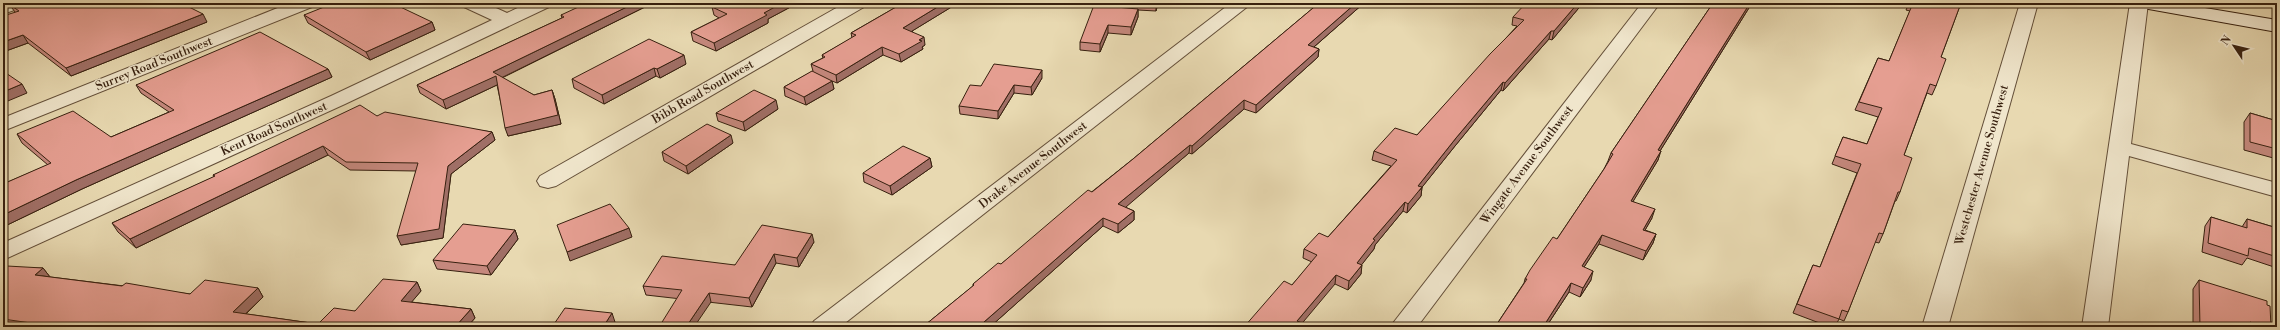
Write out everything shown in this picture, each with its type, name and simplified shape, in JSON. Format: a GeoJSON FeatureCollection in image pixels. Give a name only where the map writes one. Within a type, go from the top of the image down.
{"type":"FeatureCollection","features":[{"type":"Feature","properties":{"kind":"street"},"geometry":{"type":"LineString","coordinates":[[3,8],[17,3]]}},
{"type":"Feature","properties":{"kind":"street","name":"Surrey Road Southwest"},"geometry":{"type":"LineString","coordinates":[[3,125],[306,3]]}},
{"type":"Feature","properties":{"kind":"street"},"geometry":{"type":"LineString","coordinates":[[470,3],[506,20]]}},
{"type":"Feature","properties":{"kind":"street","name":"Kent Road Southwest"},"geometry":{"type":"LineString","coordinates":[[3,252],[338,100],[543,3]]}},
{"type":"Feature","properties":{"kind":"street","name":"Bibb Road Southwest"},"geometry":{"type":"LineString","coordinates":[[548,181],[858,3]]}},
{"type":"Feature","properties":{"kind":"street","name":"Drake Avenue Southwest"},"geometry":{"type":"LineString","coordinates":[[823,327],[1243,3]]}},
{"type":"Feature","properties":{"kind":"street","name":"Wingate Avenue Southwest"},"geometry":{"type":"LineString","coordinates":[[1403,327],[1651,3]]}},
{"type":"Feature","properties":{"kind":"street","name":"Westchester Avenue Southwest"},"geometry":{"type":"LineString","coordinates":[[1935,327],[2029,3]]}},
{"type":"Feature","properties":{"kind":"street"},"geometry":{"type":"LineString","coordinates":[[2095,327],[2139,3]]}},
{"type":"Feature","properties":{"kind":"street"},"geometry":{"type":"LineString","coordinates":[[2143,3],[2277,26]]}},
{"type":"Feature","properties":{"kind":"street"},"geometry":{"type":"LineString","coordinates":[[2119,146],[2277,190]]}},
{"type":"Feature","properties":{"kind":"building"},"geometry":{"type":"Polygon","coordinates":[[[181,3],[203,14],[66,68],[23,35],[3,42],[3,16],[19,11],[9,4],[181,3]]]}},
{"type":"Feature","properties":{"kind":"building"},"geometry":{"type":"Polygon","coordinates":[[[334,3],[392,3],[432,22],[366,52],[304,15],[334,3]]]}},
{"type":"Feature","properties":{"kind":"building"},"geometry":{"type":"Polygon","coordinates":[[[587,3],[635,3],[493,72],[534,95],[552,90],[558,115],[505,128],[496,76],[443,100],[417,85],[564,17],[561,15],[587,3]]]}},
{"type":"Feature","properties":{"kind":"building"},"geometry":{"type":"Polygon","coordinates":[[[720,3],[782,3],[764,13],[767,15],[714,43],[691,32],[727,14],[712,7],[720,3]]]}},
{"type":"Feature","properties":{"kind":"building"},"geometry":{"type":"Polygon","coordinates":[[[903,3],[944,3],[903,28],[924,37],[919,40],[922,41],[899,54],[882,47],[836,75],[811,64],[825,57],[822,55],[856,35],[851,33],[903,3]]]}},
{"type":"Feature","properties":{"kind":"building"},"geometry":{"type":"Polygon","coordinates":[[[1319,3],[1356,3],[1308,45],[1319,49],[1256,105],[1244,100],[1192,146],[1190,145],[1118,204],[1134,211],[1118,224],[1103,218],[984,322],[986,323],[982,327],[927,327],[928,326],[925,325],[974,285],[973,284],[998,263],[1001,264],[1088,190],[1092,192],[1133,159],[1319,3]]]}},
{"type":"Feature","properties":{"kind":"building"},"geometry":{"type":"Polygon","coordinates":[[[1526,3],[1578,3],[1505,83],[1503,82],[1456,138],[1418,186],[1422,187],[1408,204],[1405,202],[1373,239],[1375,240],[1357,263],[1362,265],[1349,281],[1336,275],[1297,321],[1302,323],[1299,327],[1244,327],[1284,281],[1292,285],[1317,255],[1304,249],[1319,233],[1328,237],[1397,160],[1374,151],[1395,128],[1417,135],[1490,54],[1524,20],[1513,17],[1526,3]]]}},
{"type":"Feature","properties":{"kind":"building"},"geometry":{"type":"Polygon","coordinates":[[[1713,3],[1750,3],[1658,150],[1661,151],[1631,201],[1655,209],[1643,230],[1656,234],[1646,251],[1602,235],[1582,266],[1593,271],[1583,288],[1571,283],[1543,327],[1495,327],[1527,279],[1525,279],[1530,270],[1553,237],[1557,239],[1604,169],[1613,154],[1611,153],[1713,3]]]}},
{"type":"Feature","properties":{"kind":"building"},"geometry":{"type":"Polygon","coordinates":[[[1913,3],[1961,3],[1941,57],[1946,59],[1936,86],[1930,84],[1904,155],[1912,158],[1900,192],[1898,192],[1883,234],[1879,233],[1848,312],[1842,310],[1839,319],[1797,304],[1813,265],[1820,267],[1861,164],[1835,156],[1843,137],[1867,144],[1882,108],[1859,102],[1878,58],[1889,61],[1913,3]]]}},
{"type":"Feature","properties":{"kind":"building"},"geometry":{"type":"Polygon","coordinates":[[[1094,5],[1138,9],[1131,27],[1108,25],[1100,44],[1080,42],[1094,5]]]}},
{"type":"Feature","properties":{"kind":"building"},"geometry":{"type":"Polygon","coordinates":[[[260,32],[328,69],[76,180],[3,215],[3,184],[51,163],[17,134],[73,111],[111,137],[174,110],[136,85],[260,32]]]}},
{"type":"Feature","properties":{"kind":"building"},"geometry":{"type":"Polygon","coordinates":[[[649,39],[684,55],[657,69],[654,68],[602,95],[572,79],[649,39]]]}},
{"type":"Feature","properties":{"kind":"building"},"geometry":{"type":"Polygon","coordinates":[[[994,64],[1042,70],[1031,87],[1014,85],[998,111],[959,106],[970,85],[981,86],[994,64]]]}},
{"type":"Feature","properties":{"kind":"building"},"geometry":{"type":"Polygon","coordinates":[[[3,71],[22,84],[3,92],[3,71]]]}},
{"type":"Feature","properties":{"kind":"building"},"geometry":{"type":"Polygon","coordinates":[[[812,71],[832,81],[804,97],[784,87],[812,71]]]}},
{"type":"Feature","properties":{"kind":"building"},"geometry":{"type":"Polygon","coordinates":[[[754,90],[776,100],[743,122],[716,113],[754,90]]]}},
{"type":"Feature","properties":{"kind":"building"},"geometry":{"type":"Polygon","coordinates":[[[360,105],[377,116],[385,112],[492,132],[448,166],[439,229],[397,236],[418,163],[346,162],[323,146],[130,239],[112,223],[215,176],[213,175],[360,105]]]}},
{"type":"Feature","properties":{"kind":"building"},"geometry":{"type":"Polygon","coordinates":[[[2250,113],[2277,121],[2277,149],[2250,142],[2250,113]]]}},
{"type":"Feature","properties":{"kind":"building"},"geometry":{"type":"Polygon","coordinates":[[[707,124],[731,135],[686,166],[662,152],[707,124]]]}},
{"type":"Feature","properties":{"kind":"building"},"geometry":{"type":"Polygon","coordinates":[[[903,146],[930,158],[890,186],[863,173],[903,146]]]}},
{"type":"Feature","properties":{"kind":"building"},"geometry":{"type":"Polygon","coordinates":[[[610,204],[629,228],[567,252],[557,225],[610,204]]]}},
{"type":"Feature","properties":{"kind":"building"},"geometry":{"type":"Polygon","coordinates":[[[2211,217],[2247,228],[2247,219],[2277,228],[2277,257],[2249,248],[2248,256],[2208,243],[2211,217]]]}},
{"type":"Feature","properties":{"kind":"building"},"geometry":{"type":"Polygon","coordinates":[[[463,224],[515,230],[487,266],[433,260],[463,224]]]}},
{"type":"Feature","properties":{"kind":"building"},"geometry":{"type":"Polygon","coordinates":[[[762,225],[812,234],[797,258],[774,254],[749,298],[709,293],[686,327],[659,327],[682,290],[643,286],[662,256],[735,265],[762,225]]]}},
{"type":"Feature","properties":{"kind":"building"},"geometry":{"type":"Polygon","coordinates":[[[7,266],[43,268],[35,275],[122,286],[126,283],[190,294],[205,280],[258,288],[233,312],[318,324],[334,308],[355,311],[383,279],[417,282],[401,301],[471,309],[455,327],[59,327],[3,319],[3,269],[7,266]]]}},
{"type":"Feature","properties":{"kind":"building"},"geometry":{"type":"Polygon","coordinates":[[[2199,280],[2267,301],[2267,305],[2270,306],[2271,327],[2265,327],[2250,322],[2250,327],[2200,327],[2199,280]]]}},
{"type":"Feature","properties":{"kind":"building"},"geometry":{"type":"Polygon","coordinates":[[[565,308],[612,313],[605,324],[640,327],[552,327],[565,308]]]}}]}
